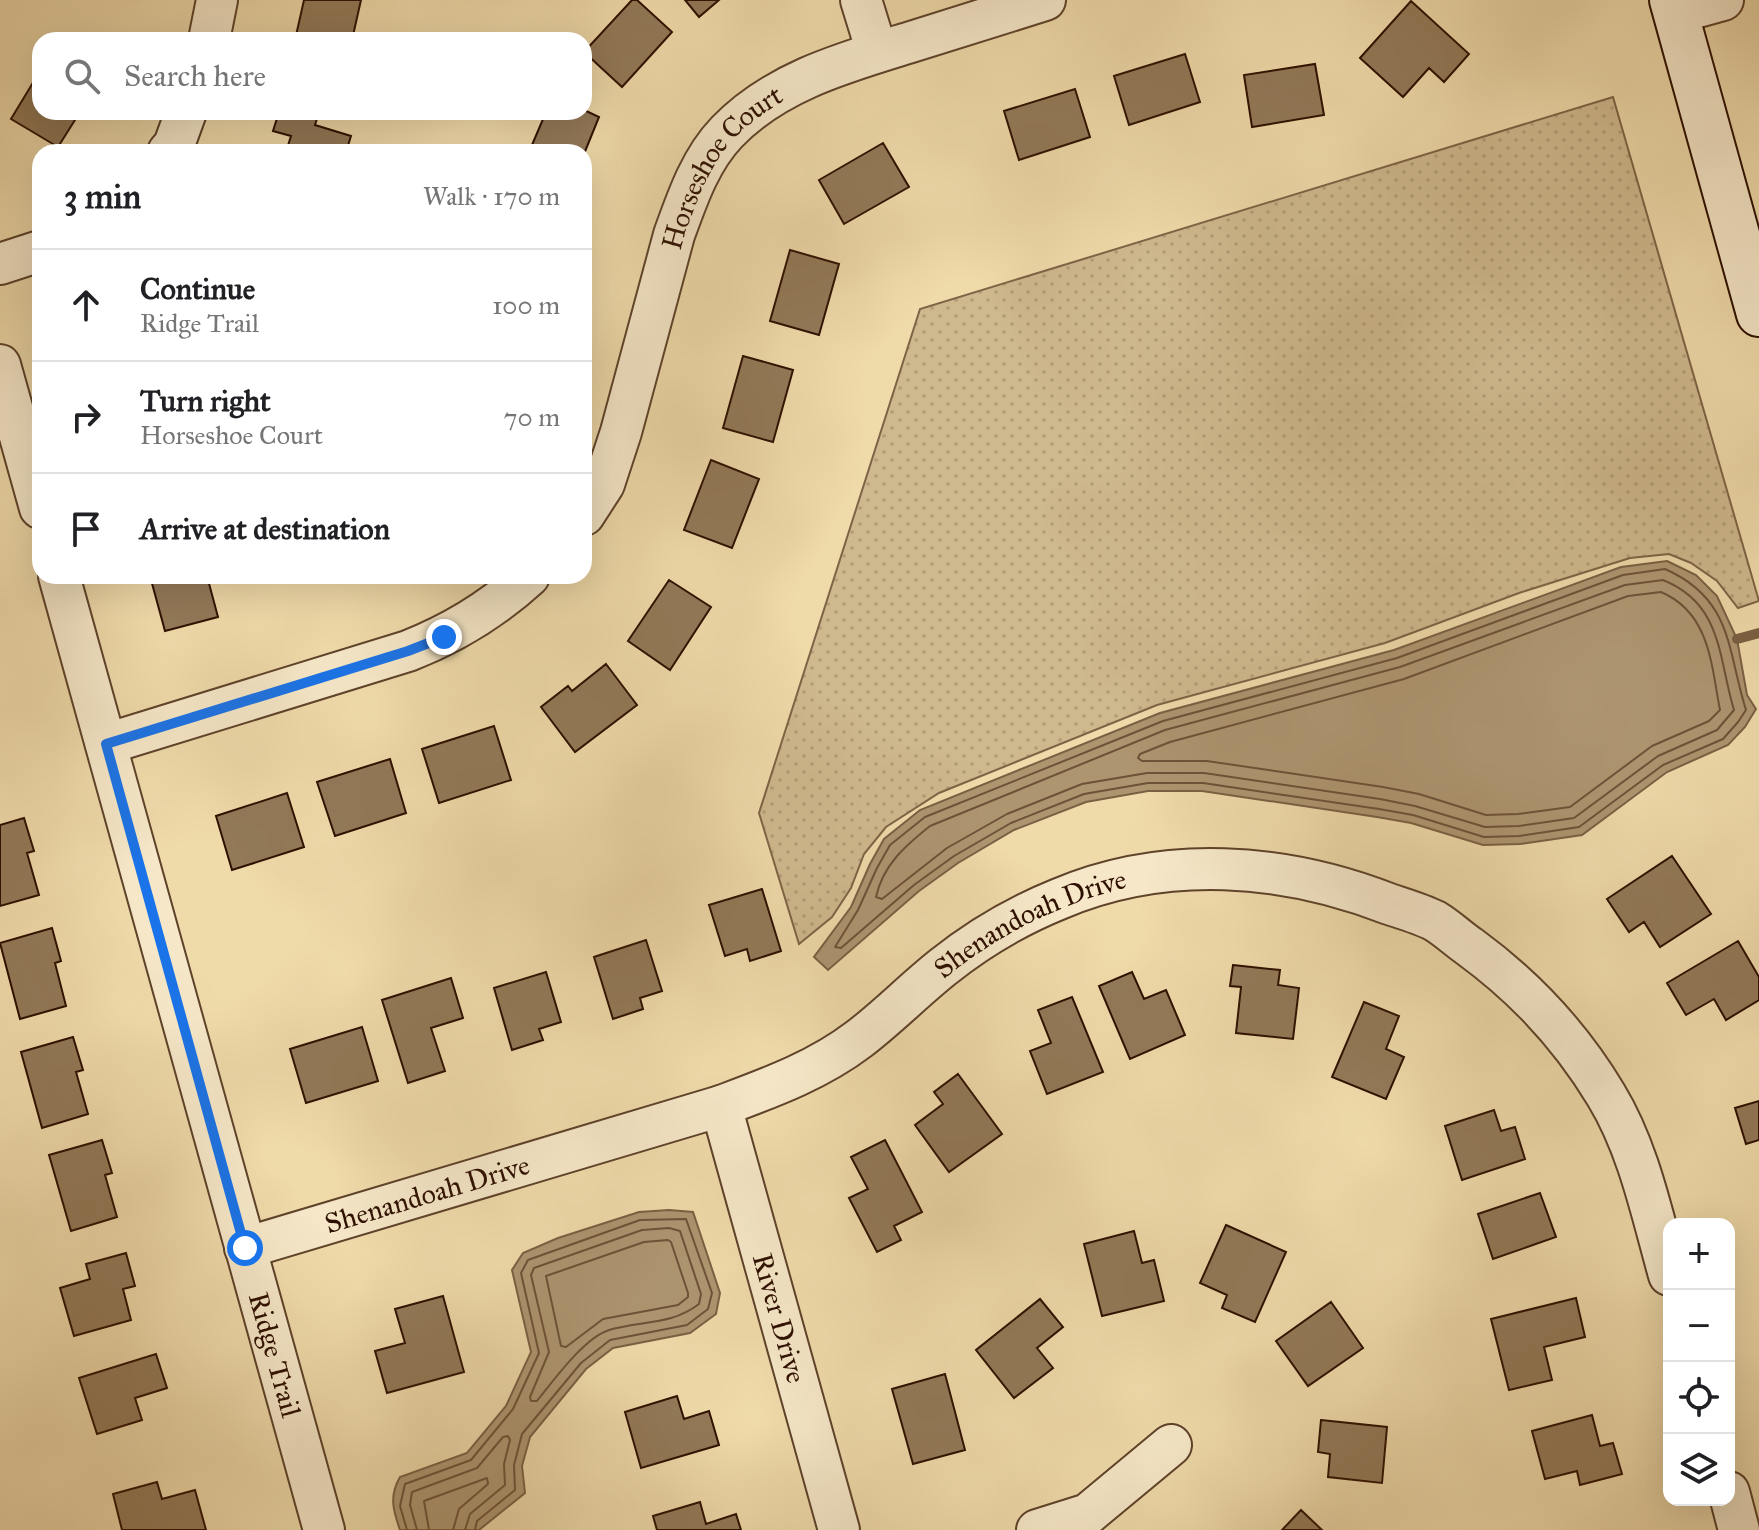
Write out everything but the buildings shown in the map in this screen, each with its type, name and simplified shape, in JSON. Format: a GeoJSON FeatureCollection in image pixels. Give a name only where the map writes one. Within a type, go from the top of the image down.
{"type":"FeatureCollection","features":[{"type":"Feature","properties":{"kind":"main road"},"geometry":{"type":"LineString","coordinates":[[1674,6],[1759,314]]}},
{"type":"Feature","properties":{"kind":"street"},"geometry":{"type":"LineString","coordinates":[[211,32],[217,0]]}},
{"type":"Feature","properties":{"kind":"street"},"geometry":{"type":"LineString","coordinates":[[861,0],[877,52]]}},
{"type":"Feature","properties":{"kind":"street","name":"Horseshoe Court"},"geometry":{"type":"LineString","coordinates":[[592,503],[604,484],[621,432],[674,235],[702,167],[726,133],[760,104],[794,83],[877,52],[1045,0]]}},
{"type":"Feature","properties":{"kind":"street"},"geometry":{"type":"LineString","coordinates":[[1674,6],[1723,0]]}},
{"type":"Feature","properties":{"kind":"street"},"geometry":{"type":"LineString","coordinates":[[174,144],[183,120]]}},
{"type":"Feature","properties":{"kind":"street"},"geometry":{"type":"LineString","coordinates":[[0,264],[32,254]]}},
{"type":"Feature","properties":{"kind":"street"},"geometry":{"type":"LineString","coordinates":[[0,365],[32,479]]}},
{"type":"Feature","properties":{"kind":"street","name":"Ridge Trail"},"geometry":{"type":"LineString","coordinates":[[61,584],[324,1530]]}},
{"type":"Feature","properties":{"kind":"street"},"geometry":{"type":"LineString","coordinates":[[106,744],[432,642],[471,622],[520,584]]}},
{"type":"Feature","properties":{"kind":"street","name":"Shenandoah Drive"},"geometry":{"type":"LineString","coordinates":[[245,1248],[721,1106],[782,1083],[825,1062],[860,1039],[941,968],[1006,924],[1060,898],[1134,876],[1205,868],[1276,872],[1353,889],[1435,921],[1503,972],[1570,1040],[1607,1096],[1623,1127],[1646,1191],[1663,1253]]}},
{"type":"Feature","properties":{"kind":"street","name":"River Drive"},"geometry":{"type":"LineString","coordinates":[[721,1106],[839,1530]]}},
{"type":"Feature","properties":{"kind":"street"},"geometry":{"type":"LineString","coordinates":[[1037,1530],[1088,1514],[1171,1445]]}},
{"type":"Feature","properties":{"kind":"street"},"geometry":{"type":"LineString","coordinates":[[1733,1506],[1739,1530]]}},
{"type":"Feature","properties":{"kind":"shaded area"},"geometry":{"type":"Polygon","coordinates":[[[1613,97],[1759,601],[1738,608],[1717,581],[1691,563],[1669,554],[1630,558],[1519,593],[1385,643],[1157,705],[939,793],[886,827],[864,854],[851,888],[832,917],[799,944],[759,813],[920,309],[1613,97]]]}},
{"type":"Feature","properties":{"kind":"water"},"geometry":{"type":"Polygon","coordinates":[[[1667,561],[1696,575],[1717,596],[1737,639],[1747,695],[1756,709],[1728,745],[1667,772],[1582,835],[1520,844],[1483,845],[1411,823],[1377,817],[1202,791],[1148,791],[1086,802],[1014,830],[958,863],[919,891],[828,970],[814,957],[851,907],[884,839],[920,810],[1160,713],[1394,650],[1621,567],[1667,561]]]}},
{"type":"Feature","properties":{"kind":"water"},"geometry":{"type":"Polygon","coordinates":[[[639,1212],[693,1212],[720,1293],[716,1314],[690,1333],[613,1348],[586,1369],[530,1437],[522,1466],[525,1493],[479,1530],[400,1530],[393,1503],[394,1490],[400,1477],[467,1453],[506,1406],[531,1352],[512,1270],[523,1253],[558,1238],[639,1212]]]}},
{"type":"Feature","properties":{"kind":"waterway"},"geometry":{"type":"LineString","coordinates":[[1737,639],[1759,633]]}},
{"type":"Feature","properties":{"kind":"route"},"geometry":{"type":"LineString","coordinates":[[245,1248],[106,744],[408,651],[444,637]]}}]}
